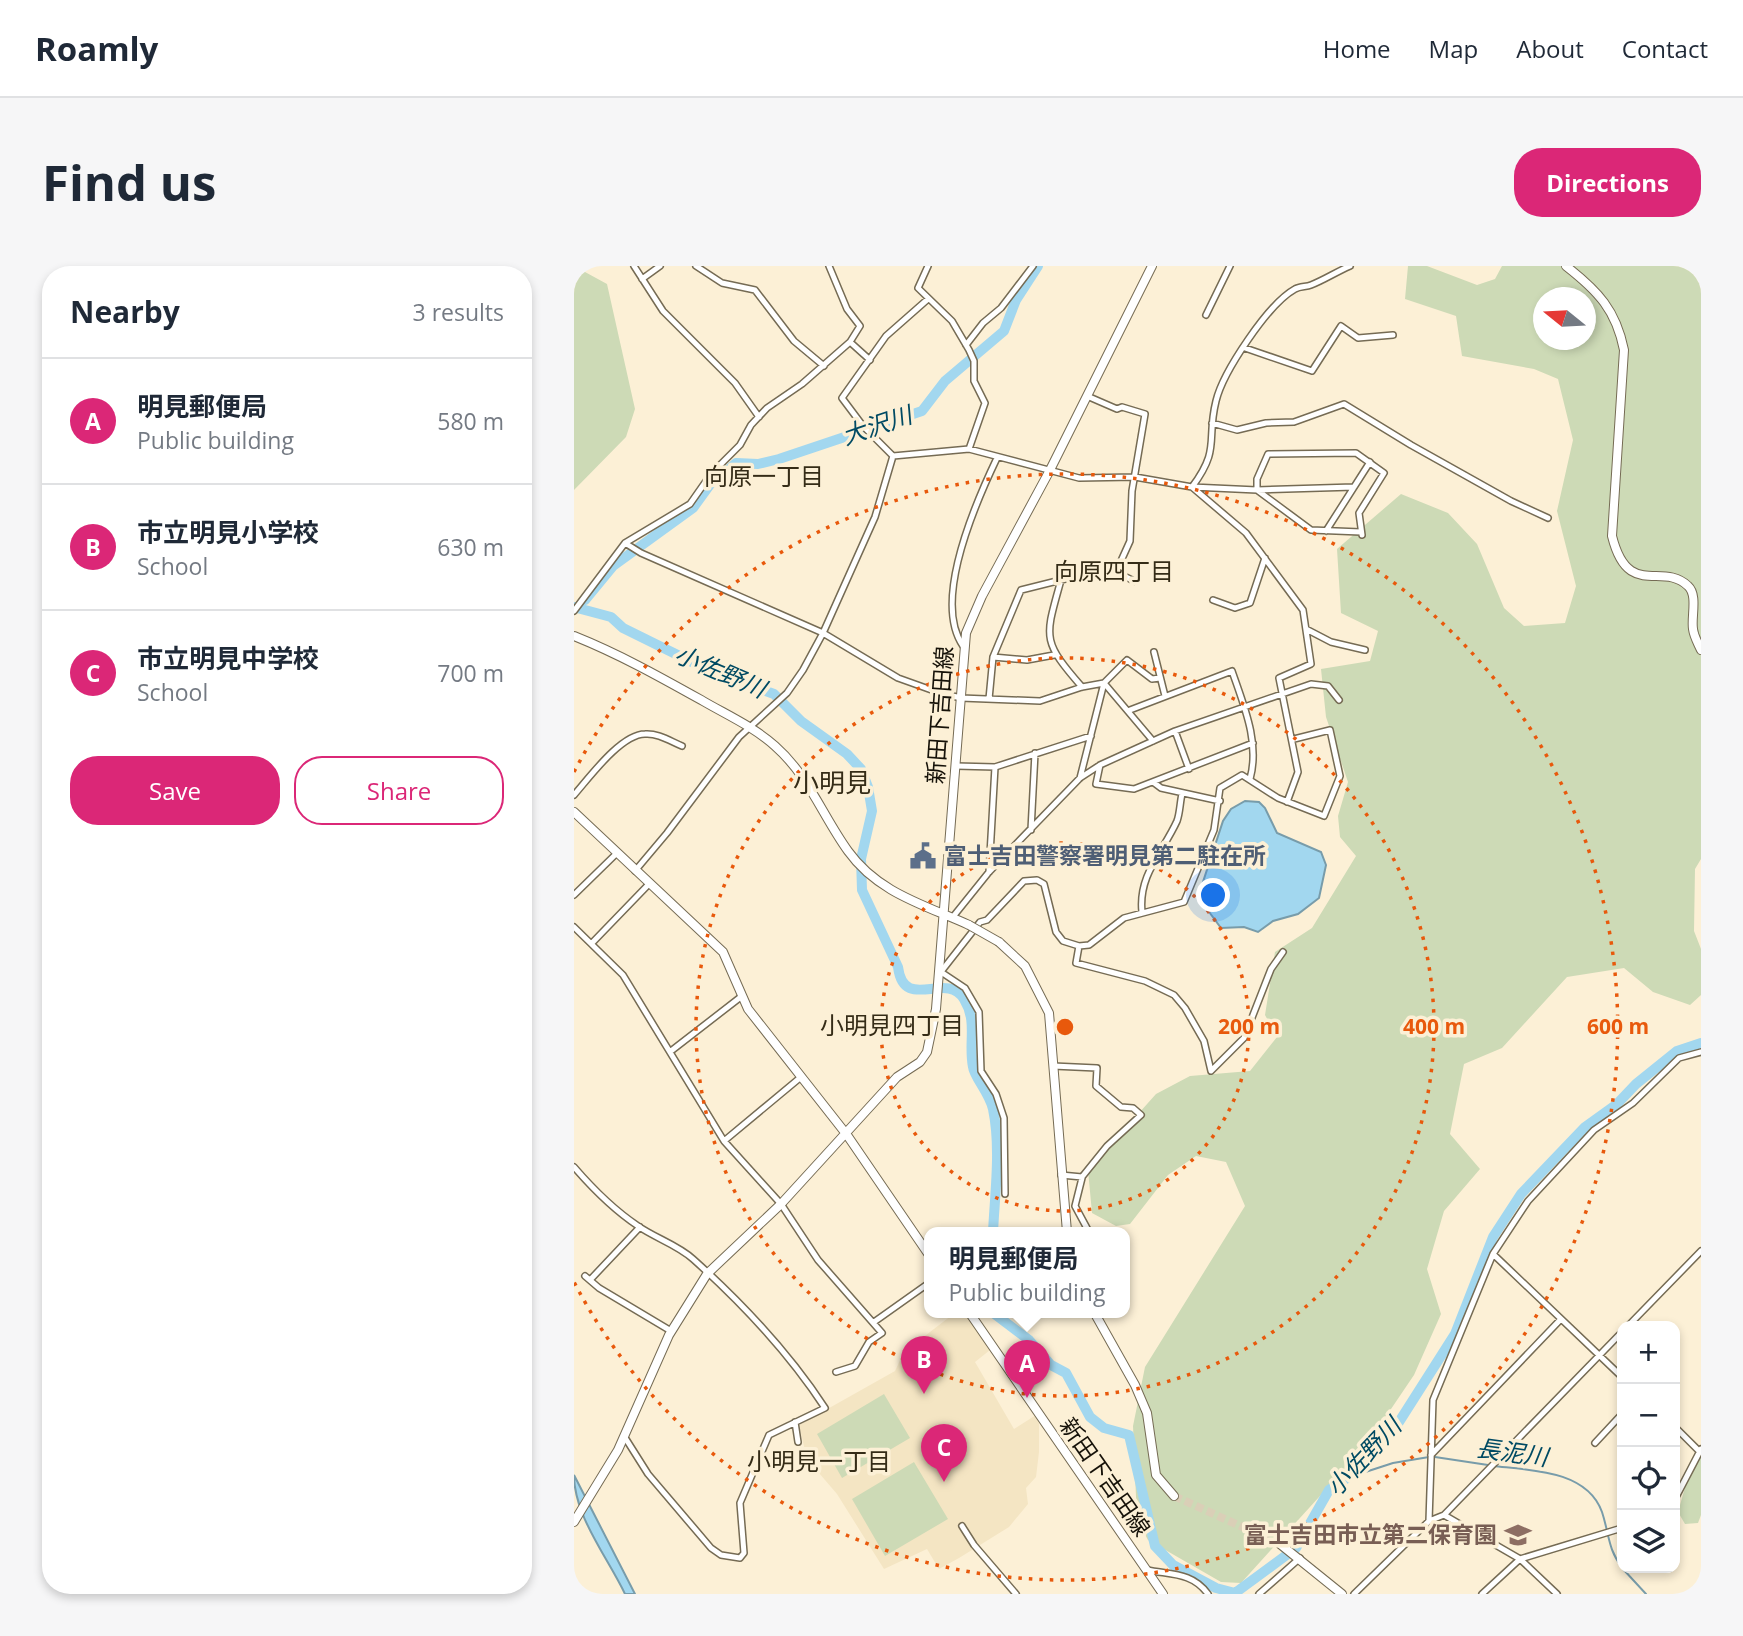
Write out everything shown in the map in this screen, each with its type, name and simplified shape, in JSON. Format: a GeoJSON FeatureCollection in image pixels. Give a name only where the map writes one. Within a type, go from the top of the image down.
{"type":"FeatureCollection","features":[{"type":"Feature","properties":{"kind":"street"},"geometry":{"type":"LineString","coordinates":[[634,266],[663,311],[735,383],[759,417]]}},
{"type":"Feature","properties":{"kind":"street"},"geometry":{"type":"LineString","coordinates":[[642,279],[660,266]]}},
{"type":"Feature","properties":{"kind":"street"},"geometry":{"type":"LineString","coordinates":[[696,266],[722,283],[755,290],[786,332],[824,366]]}},
{"type":"Feature","properties":{"kind":"street"},"geometry":{"type":"LineString","coordinates":[[574,611],[627,545],[690,504],[712,474],[740,445],[759,417],[850,342],[860,326],[847,309],[829,266]]}},
{"type":"Feature","properties":{"kind":"street"},"geometry":{"type":"LineString","coordinates":[[928,266],[918,288],[952,321],[974,361],[974,381],[985,403],[969,449]]}},
{"type":"Feature","properties":{"kind":"street"},"geometry":{"type":"LineString","coordinates":[[967,348],[983,323],[1001,308],[1033,266]]}},
{"type":"Feature","properties":{"kind":"street","name":"新田下吉田線"},"geometry":{"type":"LineString","coordinates":[[574,1522],[624,1436],[671,1331],[707,1274],[781,1204],[897,1077],[920,1062],[927,1052],[948,917],[963,646],[982,596],[1050,470],[1152,266]]}},
{"type":"Feature","properties":{"kind":"street"},"geometry":{"type":"LineString","coordinates":[[1206,315],[1230,266]]}},
{"type":"Feature","properties":{"kind":"street"},"geometry":{"type":"LineString","coordinates":[[1566,266],[1601,295],[1619,327],[1624,351],[1612,536],[1617,555],[1630,570],[1676,580],[1690,587],[1693,593],[1692,628],[1701,650]]}},
{"type":"Feature","properties":{"kind":"street"},"geometry":{"type":"LineString","coordinates":[[1192,487],[1209,461],[1214,445],[1212,424],[1216,400],[1230,364],[1245,348],[1265,317],[1293,290],[1347,267]]}},
{"type":"Feature","properties":{"kind":"street"},"geometry":{"type":"LineString","coordinates":[[928,299],[886,336],[842,398],[871,436],[893,456],[969,449],[1079,478],[1135,477],[1192,487],[1257,490],[1354,487]]}},
{"type":"Feature","properties":{"kind":"street"},"geometry":{"type":"LineString","coordinates":[[1245,348],[1312,371],[1341,326],[1358,338],[1393,335]]}},
{"type":"Feature","properties":{"kind":"street"},"geometry":{"type":"LineString","coordinates":[[850,342],[870,360]]}},
{"type":"Feature","properties":{"kind":"street"},"geometry":{"type":"LineString","coordinates":[[1087,396],[1117,410],[1122,407],[1145,414],[1135,477],[1130,541],[1116,572],[1134,581]]}},
{"type":"Feature","properties":{"kind":"street"},"geometry":{"type":"LineString","coordinates":[[1212,424],[1237,430],[1259,424],[1294,422],[1344,404],[1410,445],[1548,518]]}},
{"type":"Feature","properties":{"kind":"street"},"geometry":{"type":"LineString","coordinates":[[1356,453],[1384,473],[1359,513],[1362,534],[1311,530],[1257,490],[1257,479],[1268,454],[1356,453]]}},
{"type":"Feature","properties":{"kind":"street"},"geometry":{"type":"LineString","coordinates":[[635,871],[750,727],[787,693],[823,633],[875,517],[893,456]]}},
{"type":"Feature","properties":{"kind":"street"},"geometry":{"type":"LineString","coordinates":[[963,646],[952,607],[962,548],[997,458]]}},
{"type":"Feature","properties":{"kind":"street"},"geometry":{"type":"LineString","coordinates":[[1326,531],[1370,461]]}},
{"type":"Feature","properties":{"kind":"street"},"geometry":{"type":"LineString","coordinates":[[1192,487],[1213,508],[1246,533],[1303,610],[1311,664],[1279,678],[1294,739],[1298,772],[1287,802]]}},
{"type":"Feature","properties":{"kind":"street"},"geometry":{"type":"LineString","coordinates":[[627,545],[823,633],[898,678],[961,698],[1040,701],[1082,687],[1104,683]]}},
{"type":"Feature","properties":{"kind":"street"},"geometry":{"type":"LineString","coordinates":[[1213,600],[1235,608],[1250,603],[1265,558]]}},
{"type":"Feature","properties":{"kind":"street"},"geometry":{"type":"LineString","coordinates":[[989,699],[993,657],[1021,590],[1089,573]]}},
{"type":"Feature","properties":{"kind":"street"},"geometry":{"type":"LineString","coordinates":[[1061,580],[1047,632],[1054,655],[1082,687]]}},
{"type":"Feature","properties":{"kind":"street"},"geometry":{"type":"LineString","coordinates":[[1306,629],[1331,642],[1365,650]]}},
{"type":"Feature","properties":{"kind":"street"},"geometry":{"type":"LineString","coordinates":[[574,636],[621,656],[750,727],[774,744],[802,774],[848,851],[882,885],[969,925],[999,942],[1026,966],[1036,981],[1049,1013],[1066,1227]]}},
{"type":"Feature","properties":{"kind":"street"},"geometry":{"type":"LineString","coordinates":[[1154,652],[1165,696]]}},
{"type":"Feature","properties":{"kind":"street"},"geometry":{"type":"LineString","coordinates":[[993,657],[1027,660],[1054,655]]}},
{"type":"Feature","properties":{"kind":"street"},"geometry":{"type":"LineString","coordinates":[[1080,778],[1104,683],[1126,660],[1152,679],[1160,678]]}},
{"type":"Feature","properties":{"kind":"street"},"geometry":{"type":"LineString","coordinates":[[1130,710],[1231,671],[1244,706],[1253,743],[1255,760],[1250,779]]}},
{"type":"Feature","properties":{"kind":"street"},"geometry":{"type":"LineString","coordinates":[[1104,683],[1130,710],[1153,741]]}},
{"type":"Feature","properties":{"kind":"street"},"geometry":{"type":"LineString","coordinates":[[948,917],[1080,778],[1100,765],[1175,731],[1244,706],[1318,684],[1332,688],[1339,700]]}},
{"type":"Feature","properties":{"kind":"street"},"geometry":{"type":"LineString","coordinates":[[1005,1194],[1004,1118],[996,1094],[981,1071],[979,1012],[965,988],[940,973],[980,922],[987,920],[1024,881],[1037,880],[1044,884],[1056,932],[1063,940],[1079,946],[1089,945],[1115,923],[1142,912],[1182,904],[1187,900],[1214,831],[1220,788],[1229,780],[1242,775],[1287,802],[1324,816],[1340,776],[1330,730],[1294,739]]}},
{"type":"Feature","properties":{"kind":"street"},"geometry":{"type":"LineString","coordinates":[[1175,731],[1189,769]]}},
{"type":"Feature","properties":{"kind":"street"},"geometry":{"type":"LineString","coordinates":[[574,795],[613,752],[636,735],[653,734],[682,746]]}},
{"type":"Feature","properties":{"kind":"street"},"geometry":{"type":"LineString","coordinates":[[956,766],[995,767],[1091,736]]}},
{"type":"Feature","properties":{"kind":"street"},"geometry":{"type":"LineString","coordinates":[[1100,765],[1096,784],[1134,789],[1253,743]]}},
{"type":"Feature","properties":{"kind":"street"},"geometry":{"type":"LineString","coordinates":[[1031,830],[1035,753]]}},
{"type":"Feature","properties":{"kind":"street"},"geometry":{"type":"LineString","coordinates":[[989,872],[995,767]]}},
{"type":"Feature","properties":{"kind":"street"},"geometry":{"type":"LineString","coordinates":[[1153,782],[1161,788],[1182,794],[1220,801]]}},
{"type":"Feature","properties":{"kind":"street"},"geometry":{"type":"LineString","coordinates":[[1142,912],[1141,897],[1147,874],[1177,821],[1182,794]]}},
{"type":"Feature","properties":{"kind":"street"},"geometry":{"type":"LineString","coordinates":[[574,812],[723,952],[748,1009],[846,1135],[924,1248]]}},
{"type":"Feature","properties":{"kind":"street"},"geometry":{"type":"LineString","coordinates":[[574,895],[617,853]]}},
{"type":"Feature","properties":{"kind":"street"},"geometry":{"type":"LineString","coordinates":[[592,943],[649,884]]}},
{"type":"Feature","properties":{"kind":"street"},"geometry":{"type":"LineString","coordinates":[[574,926],[623,975],[724,1141],[781,1204],[818,1260],[882,1333],[869,1342],[855,1366],[836,1371]]}},
{"type":"Feature","properties":{"kind":"street"},"geometry":{"type":"LineString","coordinates":[[1079,946],[1076,963],[1145,981],[1180,1002],[1204,1041],[1211,1071],[1244,1038],[1271,969],[1283,952]]}},
{"type":"Feature","properties":{"kind":"street"},"geometry":{"type":"LineString","coordinates":[[671,1051],[742,996]]}},
{"type":"Feature","properties":{"kind":"street"},"geometry":{"type":"LineString","coordinates":[[1429,1521],[1433,1400],[1493,1254],[1528,1201],[1594,1130],[1633,1103],[1679,1058],[1701,1052]]}},
{"type":"Feature","properties":{"kind":"street"},"geometry":{"type":"LineString","coordinates":[[1053,1066],[1097,1068],[1096,1086],[1121,1107],[1133,1108],[1141,1115],[1107,1146],[1082,1177],[1075,1206],[1086,1227]]}},
{"type":"Feature","properties":{"kind":"street"},"geometry":{"type":"LineString","coordinates":[[724,1141],[802,1077]]}},
{"type":"Feature","properties":{"kind":"street"},"geometry":{"type":"LineString","coordinates":[[574,1167],[609,1203],[640,1227],[691,1257],[736,1299],[773,1339],[825,1408],[769,1436],[740,1503],[744,1553],[740,1558],[721,1555],[711,1548],[648,1474],[624,1436]]}},
{"type":"Feature","properties":{"kind":"street"},"geometry":{"type":"LineString","coordinates":[[1061,1175],[1082,1177]]}},
{"type":"Feature","properties":{"kind":"street"},"geometry":{"type":"LineString","coordinates":[[640,1227],[588,1278],[671,1331]]}},
{"type":"Feature","properties":{"kind":"street"},"geometry":{"type":"LineString","coordinates":[[1633,1321],[1701,1251]]}},
{"type":"Feature","properties":{"kind":"street"},"geometry":{"type":"LineString","coordinates":[[1493,1254],[1617,1372]]}},
{"type":"Feature","properties":{"kind":"street"},"geometry":{"type":"LineString","coordinates":[[874,1322],[924,1287]]}},
{"type":"Feature","properties":{"kind":"street","name":"新田下吉田線"},"geometry":{"type":"LineString","coordinates":[[973,1318],[1163,1594]]}},
{"type":"Feature","properties":{"kind":"street"},"geometry":{"type":"LineString","coordinates":[[1097,1318],[1147,1413],[1156,1475],[1174,1496]]}},
{"type":"Feature","properties":{"kind":"street"},"geometry":{"type":"LineString","coordinates":[[1430,1455],[1561,1319]]}},
{"type":"Feature","properties":{"kind":"street"},"geometry":{"type":"LineString","coordinates":[[1354,1594],[1429,1521],[1444,1516],[1617,1337]]}},
{"type":"Feature","properties":{"kind":"street"},"geometry":{"type":"LineString","coordinates":[[1594,1443],[1617,1419]]}},
{"type":"Feature","properties":{"kind":"street"},"geometry":{"type":"LineString","coordinates":[[795,1422],[798,1442]]}},
{"type":"Feature","properties":{"kind":"street"},"geometry":{"type":"LineString","coordinates":[[1680,1432],[1700,1450],[1680,1489]]}},
{"type":"Feature","properties":{"kind":"street"},"geometry":{"type":"LineString","coordinates":[[1444,1516],[1520,1559],[1557,1594]]}},
{"type":"Feature","properties":{"kind":"street"},"geometry":{"type":"LineString","coordinates":[[962,1526],[974,1545],[1016,1594]]}},
{"type":"Feature","properties":{"kind":"street"},"geometry":{"type":"LineString","coordinates":[[1482,1594],[1520,1559],[1617,1530]]}},
{"type":"Feature","properties":{"kind":"street"},"geometry":{"type":"LineString","coordinates":[[1283,1546],[1342,1594]]}},
{"type":"Feature","properties":{"kind":"street"},"geometry":{"type":"LineString","coordinates":[[1259,1594],[1300,1558]]}},
{"type":"Feature","properties":{"kind":"street"},"geometry":{"type":"LineString","coordinates":[[1147,1570],[1181,1573],[1201,1583],[1208,1594]]}},
{"type":"Feature","properties":{"kind":"shaded area"},"geometry":{"type":"Polygon","coordinates":[[[948,1318],[970,1318],[990,1350],[975,1362],[1014,1429],[1036,1415],[1039,1424],[1036,1477],[1026,1488],[1028,1504],[1009,1527],[939,1569],[927,1549],[884,1569],[837,1494],[807,1459],[799,1425],[895,1371],[904,1352],[948,1318]]]}},
{"type":"Feature","properties":{"kind":"green space"},"geometry":{"type":"Polygon","coordinates":[[[574,266],[607,284],[635,409],[626,437],[574,490],[574,266]]]}},
{"type":"Feature","properties":{"kind":"green space"},"geometry":{"type":"Polygon","coordinates":[[[1408,266],[1427,266],[1477,285],[1495,279],[1502,266],[1701,266],[1701,859],[1695,869],[1694,931],[1701,949],[1701,995],[1690,1005],[1653,992],[1624,968],[1567,977],[1502,1048],[1464,1064],[1450,1134],[1480,1169],[1444,1211],[1427,1269],[1441,1314],[1414,1375],[1368,1443],[1241,1583],[1221,1582],[1148,1540],[1137,1520],[1133,1426],[1145,1367],[1245,1206],[1226,1162],[1196,1156],[1168,1175],[1130,1224],[1116,1226],[1092,1213],[1088,1170],[1156,1094],[1190,1076],[1250,1071],[1277,1037],[1265,1015],[1275,952],[1312,928],[1356,856],[1340,837],[1338,816],[1348,782],[1326,717],[1321,669],[1370,661],[1378,631],[1341,613],[1337,549],[1401,494],[1448,513],[1477,544],[1504,608],[1524,626],[1565,623],[1576,586],[1557,511],[1573,440],[1558,379],[1534,369],[1462,356],[1456,316],[1405,299],[1408,266]]]}},
{"type":"Feature","properties":{"kind":"green space"},"geometry":{"type":"Polygon","coordinates":[[[884,1394],[910,1438],[842,1478],[817,1434],[884,1394]]]}},
{"type":"Feature","properties":{"kind":"green space"},"geometry":{"type":"Polygon","coordinates":[[[1701,1455],[1701,1515],[1698,1523],[1685,1524],[1680,1515],[1686,1484],[1701,1455]]]}},
{"type":"Feature","properties":{"kind":"green space"},"geometry":{"type":"Polygon","coordinates":[[[914,1462],[948,1519],[885,1556],[852,1499],[914,1462]]]}},
{"type":"Feature","properties":{"kind":"water"},"geometry":{"type":"Polygon","coordinates":[[[1245,801],[1259,802],[1265,808],[1277,833],[1321,852],[1326,865],[1319,898],[1298,914],[1273,921],[1258,932],[1244,927],[1221,928],[1201,901],[1202,885],[1223,821],[1231,809],[1245,801]]]}},
{"type":"Feature","properties":{"kind":"water"},"geometry":{"type":"Polygon","coordinates":[[[574,1475],[635,1594],[625,1594],[593,1536],[575,1490],[574,1475]]]}},
{"type":"Feature","properties":{"kind":"waterway","name":"大沢川"},"geometry":{"type":"LineString","coordinates":[[585,600],[613,566],[693,508],[714,479],[736,463],[758,464],[779,459],[922,411],[945,381],[1004,331],[1016,300],[1038,266]]}},
{"type":"Feature","properties":{"kind":"waterway","name":"小佐野川"},"geometry":{"type":"LineString","coordinates":[[574,607],[611,617],[623,628],[706,669],[774,694],[801,721],[847,754],[861,769],[868,787],[872,811],[861,859],[862,890],[902,980],[908,987],[917,990],[947,988],[956,991],[964,999],[971,1016],[973,1067],[991,1103],[997,1139],[993,1227]]}},
{"type":"Feature","properties":{"kind":"waterway","name":"長泥川"},"geometry":{"type":"LineString","coordinates":[[1000,1318],[1029,1340],[1051,1365],[1066,1373],[1090,1417],[1104,1428],[1129,1435],[1155,1546],[1173,1565],[1216,1588],[1235,1593],[1296,1548],[1329,1490],[1347,1478],[1399,1422],[1455,1334],[1493,1237],[1521,1194],[1585,1127],[1617,1104],[1636,1084],[1677,1051],[1701,1043]]}},
{"type":"Feature","properties":{"kind":"waterway","name":"長泥川"},"geometry":{"type":"LineString","coordinates":[[1347,1478],[1393,1463],[1429,1457]]}},
{"type":"Feature","properties":{"kind":"waterway","name":"長泥川"},"geometry":{"type":"LineString","coordinates":[[1435,1457],[1488,1465]]}},
{"type":"Feature","properties":{"kind":"waterway","name":"長泥川"},"geometry":{"type":"LineString","coordinates":[[1493,1466],[1540,1471],[1571,1480],[1584,1488],[1595,1498],[1602,1512],[1617,1561]]}},
{"type":"Feature","properties":{"kind":"waterway","name":"長泥川"},"geometry":{"type":"LineString","coordinates":[[1627,1573],[1646,1594]]}},
{"type":"Feature","properties":{"kind":"tunnel"},"geometry":{"type":"LineString","coordinates":[[1174,1496],[1280,1544]]}},
{"type":"Feature","properties":{"kind":"place","name":"富士吉田警察署明見第二駐在所"},"geometry":{"type":"Point","coordinates":[923,856]}},
{"type":"Feature","properties":{"kind":"place","name":"市立明見小学校"},"geometry":{"type":"Point","coordinates":[924,1394]}},
{"type":"Feature","properties":{"kind":"place","name":"明見郵便局"},"geometry":{"type":"Point","coordinates":[1027,1398]}},
{"type":"Feature","properties":{"kind":"place","name":"市立明見中学校"},"geometry":{"type":"Point","coordinates":[944,1482]}},
{"type":"Feature","properties":{"kind":"place","name":"富士吉田市立第二保育園"},"geometry":{"type":"Point","coordinates":[1518,1535]}},
{"type":"Feature","properties":{"kind":"district","name":"向原一丁目"},"geometry":{"type":"Point","coordinates":[764,477]}},
{"type":"Feature","properties":{"kind":"district","name":"向原四丁目"},"geometry":{"type":"Point","coordinates":[1114,572]}},
{"type":"Feature","properties":{"kind":"district","name":"小明見"},"geometry":{"type":"Point","coordinates":[832,783]}},
{"type":"Feature","properties":{"kind":"district","name":"小明見四丁目"},"geometry":{"type":"Point","coordinates":[892,1026]}},
{"type":"Feature","properties":{"kind":"district","name":"小明見一丁目"},"geometry":{"type":"Point","coordinates":[819,1462]}}]}
